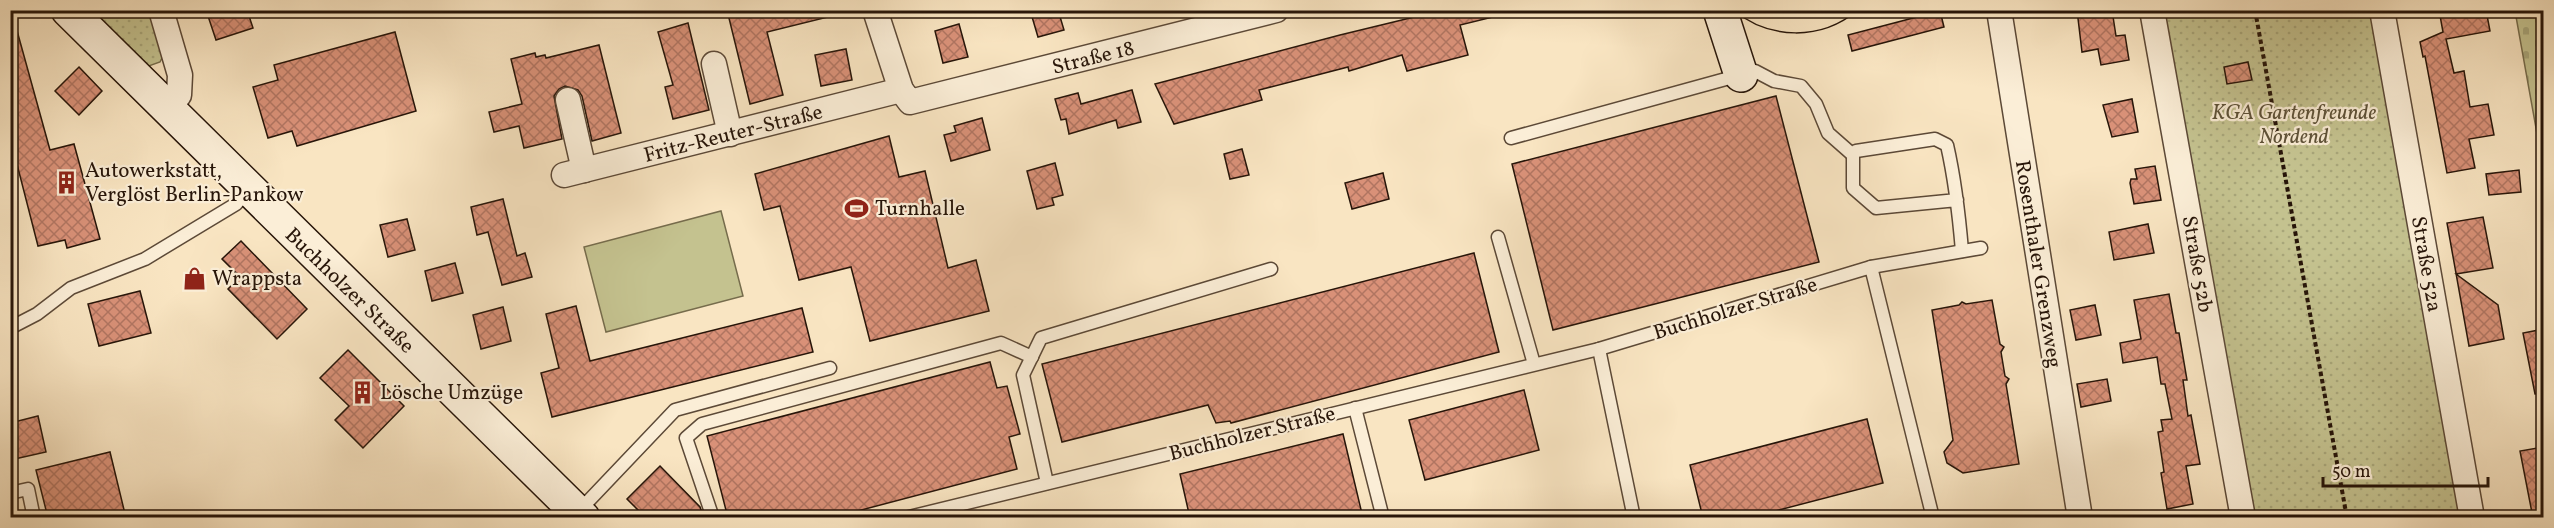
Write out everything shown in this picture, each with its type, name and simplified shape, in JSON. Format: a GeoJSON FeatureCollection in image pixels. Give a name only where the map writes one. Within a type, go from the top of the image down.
{"type":"FeatureCollection","features":[{"type":"Feature","properties":{"kind":"street","name":"Buchholzer Straße"},"geometry":{"type":"LineString","coordinates":[[68,10],[580,515]]}},
{"type":"Feature","properties":{"kind":"street"},"geometry":{"type":"LineString","coordinates":[[161,10],[180,75],[179,95],[169,108]]}},
{"type":"Feature","properties":{"kind":"street"},"geometry":{"type":"LineString","coordinates":[[875,10],[905,96]]}},
{"type":"Feature","properties":{"kind":"street","name":"Straße 18"},"geometry":{"type":"LineString","coordinates":[[905,96],[1276,10]]}},
{"type":"Feature","properties":{"kind":"street"},"geometry":{"type":"LineString","coordinates":[[1720,10],[1741,75]]}},
{"type":"Feature","properties":{"kind":"street","name":"Rosenthaler Grenzweg"},"geometry":{"type":"LineString","coordinates":[[1999,10],[2080,518]]}},
{"type":"Feature","properties":{"kind":"street","name":"Straße 52b"},"geometry":{"type":"LineString","coordinates":[[2152,10],[2243,518]]}},
{"type":"Feature","properties":{"kind":"street","name":"Straße 52a"},"geometry":{"type":"LineString","coordinates":[[2382,10],[2472,518]]}},
{"type":"Feature","properties":{"kind":"street"},"geometry":{"type":"LineString","coordinates":[[714,64],[730,134]]}},
{"type":"Feature","properties":{"kind":"street","name":"Fritz-Reuter-Straße"},"geometry":{"type":"LineString","coordinates":[[568,100],[574,172],[730,134],[905,96]]}},
{"type":"Feature","properties":{"kind":"lane"},"geometry":{"type":"LineString","coordinates":[[1511,138],[1755,71],[1774,81],[1801,86],[1816,104],[1828,132],[1853,155]]}},
{"type":"Feature","properties":{"kind":"lane"},"geometry":{"type":"LineString","coordinates":[[1957,200],[1876,208],[1852,189],[1853,155],[1856,151],[1935,139],[1947,145],[1957,200],[1962,251]]}},
{"type":"Feature","properties":{"kind":"lane"},"geometry":{"type":"LineString","coordinates":[[10,328],[37,314],[71,288],[145,259],[236,204],[248,189]]}},
{"type":"Feature","properties":{"kind":"lane"},"geometry":{"type":"LineString","coordinates":[[1498,237],[1534,364]]}},
{"type":"Feature","properties":{"kind":"lane","name":"Buchholzer Straße"},"geometry":{"type":"LineString","coordinates":[[905,518],[1599,349],[1871,267],[1980,248]]}},
{"type":"Feature","properties":{"kind":"lane"},"geometry":{"type":"LineString","coordinates":[[1871,267],[1933,518]]}},
{"type":"Feature","properties":{"kind":"lane"},"geometry":{"type":"LineString","coordinates":[[1047,483],[1023,375],[1041,338],[1271,268]]}},
{"type":"Feature","properties":{"kind":"lane"},"geometry":{"type":"LineString","coordinates":[[713,518],[686,438],[702,424],[1001,343],[1032,357]]}},
{"type":"Feature","properties":{"kind":"lane"},"geometry":{"type":"LineString","coordinates":[[1599,349],[1634,518]]}},
{"type":"Feature","properties":{"kind":"lane"},"geometry":{"type":"LineString","coordinates":[[580,515],[675,410],[830,368]]}},
{"type":"Feature","properties":{"kind":"lane"},"geometry":{"type":"LineString","coordinates":[[1355,408],[1383,518]]}},
{"type":"Feature","properties":{"kind":"lane"},"geometry":{"type":"LineString","coordinates":[[10,493],[28,489],[34,518]]}},
{"type":"Feature","properties":{"kind":"path"},"geometry":{"type":"LineString","coordinates":[[2255,10],[2347,518]]}},
{"type":"Feature","properties":{"kind":"green space"},"geometry":{"type":"Polygon","coordinates":[[[86,11],[152,11],[164,54],[160,62],[146,67],[86,11]]]}},
{"type":"Feature","properties":{"kind":"green space","name":"KGA Gartenfreunde Nordend"},"geometry":{"type":"Polygon","coordinates":[[[2164,11],[2382,11],[2472,517],[2255,517],[2164,11]]]}},
{"type":"Feature","properties":{"kind":"green space"},"geometry":{"type":"Polygon","coordinates":[[[2515,11],[2543,11],[2543,167],[2515,11]]]}},
{"type":"Feature","properties":{"kind":"green space"},"geometry":{"type":"Polygon","coordinates":[[[721,211],[743,296],[606,332],[584,247],[721,211]]]}},
{"type":"Feature","properties":{"kind":"building"},"geometry":{"type":"Polygon","coordinates":[[[206,10],[247,10],[253,28],[216,40],[206,10]]]}},
{"type":"Feature","properties":{"kind":"building"},"geometry":{"type":"Polygon","coordinates":[[[745,10],[827,10],[828,17],[767,32],[783,95],[750,104],[728,14],[745,10]]]}},
{"type":"Feature","properties":{"kind":"building"},"geometry":{"type":"Polygon","coordinates":[[[1030,10],[1058,10],[1064,30],[1038,37],[1030,10]]]}},
{"type":"Feature","properties":{"kind":"building"},"geometry":{"type":"Polygon","coordinates":[[[1443,10],[1492,10],[1493,17],[1460,25],[1468,55],[1407,71],[1402,55],[1349,71],[1348,67],[1259,90],[1262,100],[1174,124],[1155,84],[1340,35],[1443,10]]]}},
{"type":"Feature","properties":{"kind":"building"},"geometry":{"type":"Polygon","coordinates":[[[2077,10],[2112,10],[2116,36],[2125,35],[2129,60],[2101,65],[2098,49],[2082,52],[2077,10]]]}},
{"type":"Feature","properties":{"kind":"building"},"geometry":{"type":"Polygon","coordinates":[[[2439,10],[2486,10],[2490,31],[2446,39],[2454,73],[2464,71],[2470,107],[2488,104],[2494,135],[2469,139],[2475,168],[2447,173],[2425,56],[2423,57],[2420,42],[2443,32],[2439,10]]]}},
{"type":"Feature","properties":{"kind":"building"},"geometry":{"type":"Polygon","coordinates":[[[1940,11],[1944,27],[1852,51],[1848,35],[1940,11]]]}},
{"type":"Feature","properties":{"kind":"building"},"geometry":{"type":"Polygon","coordinates":[[[688,23],[709,110],[673,119],[665,87],[673,85],[658,32],[688,23]]]}},
{"type":"Feature","properties":{"kind":"building"},"geometry":{"type":"Polygon","coordinates":[[[959,24],[968,57],[943,63],[935,31],[959,24]]]}},
{"type":"Feature","properties":{"kind":"building"},"geometry":{"type":"Polygon","coordinates":[[[16,27],[50,150],[74,144],[100,239],[67,248],[65,240],[38,246],[10,137],[10,28],[16,27]]]}},
{"type":"Feature","properties":{"kind":"building"},"geometry":{"type":"Polygon","coordinates":[[[395,32],[416,111],[297,146],[292,131],[268,138],[253,87],[278,80],[274,65],[395,32]]]}},
{"type":"Feature","properties":{"kind":"building"},"geometry":{"type":"Polygon","coordinates":[[[599,45],[621,133],[592,141],[582,96],[578,90],[565,86],[559,89],[554,96],[562,139],[524,148],[519,126],[494,132],[489,112],[522,104],[511,59],[535,53],[536,57],[545,55],[546,58],[599,45]]]}},
{"type":"Feature","properties":{"kind":"building"},"geometry":{"type":"Polygon","coordinates":[[[846,49],[852,80],[821,86],[815,55],[846,49]]]}},
{"type":"Feature","properties":{"kind":"building"},"geometry":{"type":"Polygon","coordinates":[[[2248,62],[2252,80],[2227,84],[2224,67],[2248,62]]]}},
{"type":"Feature","properties":{"kind":"building"},"geometry":{"type":"Polygon","coordinates":[[[79,67],[102,91],[79,115],[55,91],[79,67]]]}},
{"type":"Feature","properties":{"kind":"building"},"geometry":{"type":"Polygon","coordinates":[[[1132,90],[1141,122],[1118,128],[1116,120],[1069,134],[1066,119],[1061,120],[1055,99],[1078,93],[1081,104],[1132,90]]]}},
{"type":"Feature","properties":{"kind":"building"},"geometry":{"type":"Polygon","coordinates":[[[1776,96],[1819,262],[1553,330],[1512,164],[1776,96]]]}},
{"type":"Feature","properties":{"kind":"building"},"geometry":{"type":"Polygon","coordinates":[[[2132,99],[2138,132],[2112,137],[2103,105],[2132,99]]]}},
{"type":"Feature","properties":{"kind":"building"},"geometry":{"type":"Polygon","coordinates":[[[982,118],[990,150],[951,161],[944,135],[956,132],[954,126],[982,118]]]}},
{"type":"Feature","properties":{"kind":"building","name":"Turnhalle"},"geometry":{"type":"Polygon","coordinates":[[[889,136],[899,177],[925,171],[948,268],[976,260],[989,311],[870,341],[851,267],[799,280],[780,206],[764,210],[755,174],[889,136]]]}},
{"type":"Feature","properties":{"kind":"building"},"geometry":{"type":"Polygon","coordinates":[[[1242,149],[1249,175],[1230,179],[1224,154],[1242,149]]]}},
{"type":"Feature","properties":{"kind":"building"},"geometry":{"type":"Polygon","coordinates":[[[1055,163],[1063,195],[1052,198],[1054,205],[1037,209],[1027,171],[1055,163]]]}},
{"type":"Feature","properties":{"kind":"building"},"geometry":{"type":"Polygon","coordinates":[[[2155,166],[2161,200],[2134,204],[2130,183],[2131,179],[2137,179],[2135,169],[2155,166]]]}},
{"type":"Feature","properties":{"kind":"building"},"geometry":{"type":"Polygon","coordinates":[[[2519,170],[2521,192],[2489,195],[2486,174],[2519,170]]]}},
{"type":"Feature","properties":{"kind":"building"},"geometry":{"type":"Polygon","coordinates":[[[1383,173],[1389,199],[1352,209],[1345,183],[1383,173]]]}},
{"type":"Feature","properties":{"kind":"building"},"geometry":{"type":"Polygon","coordinates":[[[503,199],[517,256],[525,253],[532,277],[502,285],[488,232],[477,235],[471,207],[503,199]]]}},
{"type":"Feature","properties":{"kind":"building"},"geometry":{"type":"Polygon","coordinates":[[[2483,217],[2493,268],[2456,274],[2447,223],[2483,217]]]}},
{"type":"Feature","properties":{"kind":"building"},"geometry":{"type":"Polygon","coordinates":[[[407,219],[415,250],[388,257],[380,225],[407,219]]]}},
{"type":"Feature","properties":{"kind":"building"},"geometry":{"type":"Polygon","coordinates":[[[2148,224],[2154,253],[2114,260],[2109,232],[2148,224]]]}},
{"type":"Feature","properties":{"kind":"building"},"geometry":{"type":"Polygon","coordinates":[[[241,241],[307,309],[277,339],[228,289],[240,277],[222,259],[241,241]]]}},
{"type":"Feature","properties":{"kind":"building"},"geometry":{"type":"Polygon","coordinates":[[[1474,253],[1499,352],[1231,423],[1230,421],[1216,423],[1208,405],[1062,442],[1042,364],[1474,253]]]}},
{"type":"Feature","properties":{"kind":"building"},"geometry":{"type":"Polygon","coordinates":[[[455,263],[463,293],[432,301],[425,271],[455,263]]]}},
{"type":"Feature","properties":{"kind":"building"},"geometry":{"type":"Polygon","coordinates":[[[2456,274],[2498,305],[2504,339],[2469,346],[2456,274]]]}},
{"type":"Feature","properties":{"kind":"building"},"geometry":{"type":"Polygon","coordinates":[[[140,291],[151,333],[99,346],[88,304],[140,291]]]}},
{"type":"Feature","properties":{"kind":"building"},"geometry":{"type":"Polygon","coordinates":[[[2169,294],[2187,380],[2183,380],[2188,416],[2191,415],[2200,464],[2186,466],[2193,504],[2167,509],[2158,432],[2163,431],[2161,420],[2172,419],[2165,384],[2161,384],[2157,357],[2123,363],[2120,343],[2141,339],[2134,300],[2169,294]]]}},
{"type":"Feature","properties":{"kind":"building"},"geometry":{"type":"Polygon","coordinates":[[[1992,300],[2000,344],[2004,347],[2001,352],[2005,376],[2009,379],[2006,384],[2019,464],[1963,473],[1947,463],[1944,452],[1953,440],[1932,310],[1959,305],[1962,302],[1966,304],[1992,300]]]}},
{"type":"Feature","properties":{"kind":"building"},"geometry":{"type":"Polygon","coordinates":[[[2095,305],[2101,335],[2076,340],[2070,310],[2095,305]]]}},
{"type":"Feature","properties":{"kind":"building"},"geometry":{"type":"Polygon","coordinates":[[[576,306],[590,361],[802,308],[813,352],[552,417],[541,373],[559,368],[546,314],[576,306]]]}},
{"type":"Feature","properties":{"kind":"building"},"geometry":{"type":"Polygon","coordinates":[[[503,307],[511,341],[481,349],[473,315],[503,307]]]}},
{"type":"Feature","properties":{"kind":"building"},"geometry":{"type":"Polygon","coordinates":[[[2544,329],[2544,393],[2535,394],[2523,333],[2544,329]]]}},
{"type":"Feature","properties":{"kind":"building","name":"Lösche Umzüge"},"geometry":{"type":"Polygon","coordinates":[[[348,350],[404,406],[363,448],[335,420],[349,406],[320,378],[348,350]]]}},
{"type":"Feature","properties":{"kind":"building"},"geometry":{"type":"Polygon","coordinates":[[[990,362],[997,388],[1007,386],[1020,434],[1009,437],[1017,469],[831,518],[728,518],[707,436],[990,362]]]}},
{"type":"Feature","properties":{"kind":"building"},"geometry":{"type":"Polygon","coordinates":[[[2107,379],[2111,401],[2081,407],[2077,384],[2107,379]]]}},
{"type":"Feature","properties":{"kind":"building"},"geometry":{"type":"Polygon","coordinates":[[[1524,390],[1539,450],[1425,480],[1409,420],[1524,390]]]}},
{"type":"Feature","properties":{"kind":"building"},"geometry":{"type":"Polygon","coordinates":[[[38,416],[46,452],[10,460],[10,423],[38,416]]]}},
{"type":"Feature","properties":{"kind":"building"},"geometry":{"type":"Polygon","coordinates":[[[1867,419],[1883,483],[1748,518],[1703,518],[1690,465],[1867,419]]]}},
{"type":"Feature","properties":{"kind":"building"},"geometry":{"type":"Polygon","coordinates":[[[1343,434],[1363,518],[1190,518],[1180,474],[1343,434]]]}},
{"type":"Feature","properties":{"kind":"building"},"geometry":{"type":"Polygon","coordinates":[[[2544,447],[2544,518],[2533,518],[2520,451],[2544,447]]]}},
{"type":"Feature","properties":{"kind":"building"},"geometry":{"type":"Polygon","coordinates":[[[110,452],[126,518],[48,518],[36,470],[110,452]]]}},
{"type":"Feature","properties":{"kind":"building"},"geometry":{"type":"Polygon","coordinates":[[[660,466],[700,507],[704,518],[646,518],[627,499],[660,466]]]}},
{"type":"Feature","properties":{"kind":"tram line"},"geometry":{"type":"LineString","coordinates":[[1733,10],[1763,27],[1795,33],[1812,32],[1828,27],[1858,10]]}},
{"type":"Feature","properties":{"kind":"place","name":"Autowerkstatt, Verglöst Berlin-Pankow"},"geometry":{"type":"Point","coordinates":[67,182]}},
{"type":"Feature","properties":{"kind":"place","name":"Turnhalle"},"geometry":{"type":"Point","coordinates":[857,208]}},
{"type":"Feature","properties":{"kind":"place","name":"Wrappsta"},"geometry":{"type":"Point","coordinates":[194,278]}},
{"type":"Feature","properties":{"kind":"place","name":"Lösche Umzüge"},"geometry":{"type":"Point","coordinates":[362,392]}}]}
